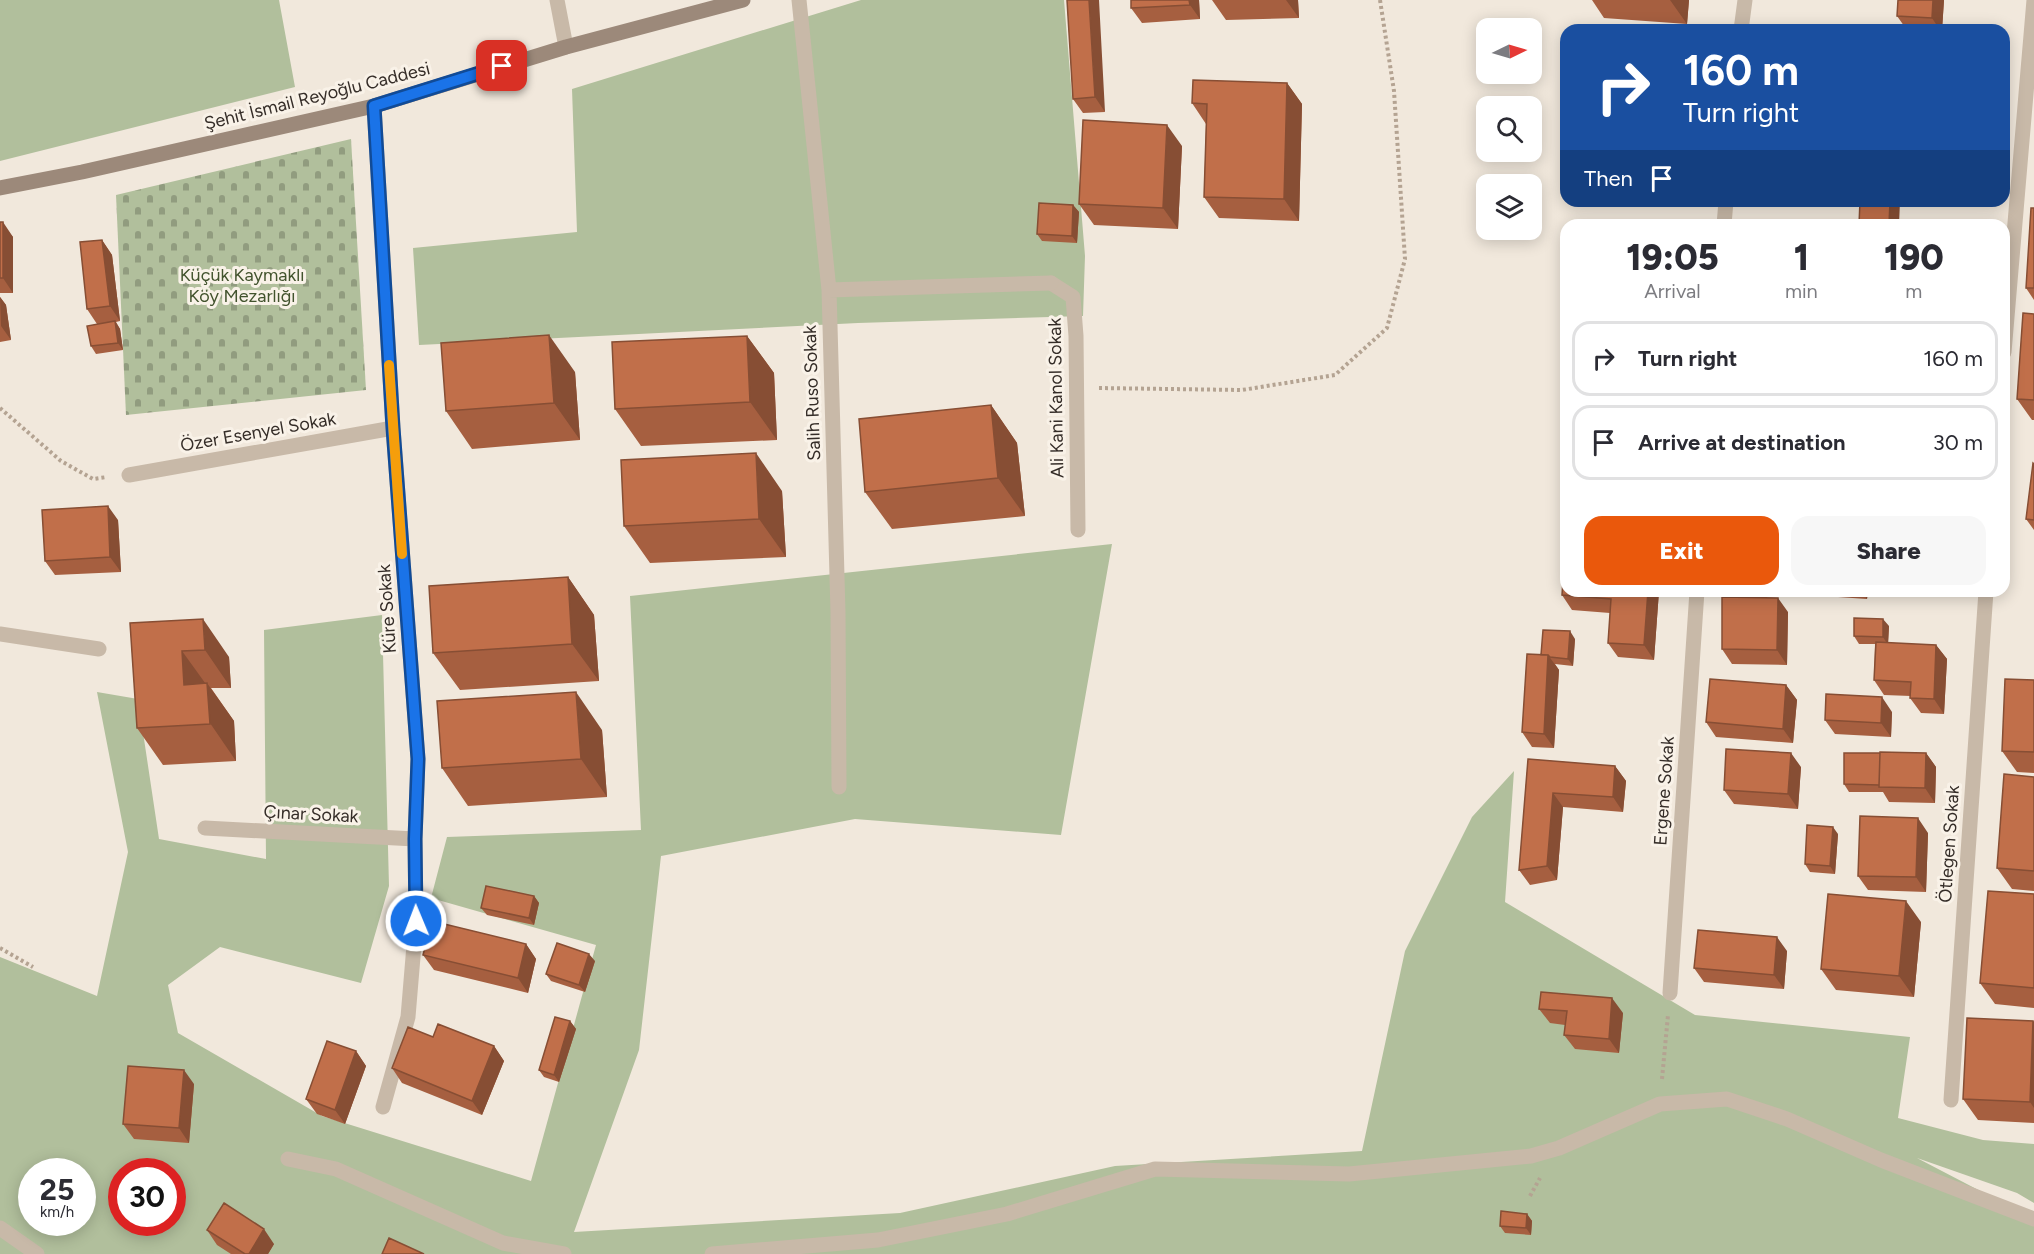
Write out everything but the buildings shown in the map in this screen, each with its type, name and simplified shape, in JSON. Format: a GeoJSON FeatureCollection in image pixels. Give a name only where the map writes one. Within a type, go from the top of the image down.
{"type":"FeatureCollection","features":[{"type":"Feature","properties":{"kind":"street"},"geometry":{"type":"LineString","coordinates":[[557,0],[566,47]]}},
{"type":"Feature","properties":{"kind":"street","name":"Şehit İsmail Reyoğlu Caddesi"},"geometry":{"type":"LineString","coordinates":[[0,188],[82,172],[374,106],[566,47],[743,0]]}},
{"type":"Feature","properties":{"kind":"street","name":"Salih Ruso Sokak"},"geometry":{"type":"LineString","coordinates":[[800,0],[829,290],[838,612],[839,787]]}},
{"type":"Feature","properties":{"kind":"street"},"geometry":{"type":"LineString","coordinates":[[1742,24],[1745,0]]}},
{"type":"Feature","properties":{"kind":"street"},"geometry":{"type":"LineString","coordinates":[[2010,282],[2034,0]]}},
{"type":"Feature","properties":{"kind":"street","name":"Küre Sokak"},"geometry":{"type":"LineString","coordinates":[[374,106],[393,428],[418,759],[415,839],[416,921],[408,1017],[383,1107]]}},
{"type":"Feature","properties":{"kind":"street","name":"Ali Kani Kanol Sokak"},"geometry":{"type":"LineString","coordinates":[[829,290],[1051,283],[1073,297],[1076,336],[1078,530]]}},
{"type":"Feature","properties":{"kind":"street","name":"Özer Esenyel Sokak"},"geometry":{"type":"LineString","coordinates":[[129,476],[393,428]]}},
{"type":"Feature","properties":{"kind":"street","name":"Ergene Sokak"},"geometry":{"type":"LineString","coordinates":[[1670,993],[1697,597]]}},
{"type":"Feature","properties":{"kind":"street","name":"Ötlegen Sokak"},"geometry":{"type":"LineString","coordinates":[[1951,1100],[1986,597]]}},
{"type":"Feature","properties":{"kind":"street"},"geometry":{"type":"LineString","coordinates":[[0,634],[99,649]]}},
{"type":"Feature","properties":{"kind":"street","name":"Çınar Sokak"},"geometry":{"type":"LineString","coordinates":[[205,828],[415,839]]}},
{"type":"Feature","properties":{"kind":"street"},"geometry":{"type":"LineString","coordinates":[[712,1254],[878,1240],[1007,1214],[1155,1169],[1349,1174],[1531,1156],[1559,1148],[1659,1104],[1728,1099],[1786,1119],[1881,1160],[2034,1219]]}},
{"type":"Feature","properties":{"kind":"street"},"geometry":{"type":"LineString","coordinates":[[288,1159],[336,1169],[503,1243],[564,1254]]}},
{"type":"Feature","properties":{"kind":"street"},"geometry":{"type":"LineString","coordinates":[[0,1228],[37,1254]]}},
{"type":"Feature","properties":{"kind":"path"},"geometry":{"type":"LineString","coordinates":[[1076,388],[1242,390],[1335,375],[1387,328],[1405,259],[1394,91],[1380,0]]}},
{"type":"Feature","properties":{"kind":"path"},"geometry":{"type":"LineString","coordinates":[[0,408],[62,461],[93,479],[129,476]]}},
{"type":"Feature","properties":{"kind":"path"},"geometry":{"type":"LineString","coordinates":[[0,948],[33,967]]}},
{"type":"Feature","properties":{"kind":"path"},"geometry":{"type":"LineString","coordinates":[[1659,1104],[1670,993]]}},
{"type":"Feature","properties":{"kind":"green space"},"geometry":{"type":"Polygon","coordinates":[[[0,0],[279,0],[295,87],[0,161],[0,0]]]}},
{"type":"Feature","properties":{"kind":"green space"},"geometry":{"type":"Polygon","coordinates":[[[861,0],[1064,0],[1085,256],[1083,316],[858,323],[419,345],[413,248],[577,232],[572,89],[861,0]]]}},
{"type":"Feature","properties":{"kind":"green space","name":"Küçük Kaymaklı Köy Mezarlığı"},"geometry":{"type":"Polygon","coordinates":[[[351,139],[366,390],[126,415],[116,195],[351,139]]]}},
{"type":"Feature","properties":{"kind":"green space"},"geometry":{"type":"Polygon","coordinates":[[[1112,544],[1061,835],[855,819],[661,856],[639,1050],[574,1232],[900,1213],[1115,1166],[1362,1151],[1405,951],[1472,817],[1514,771],[1505,902],[1695,1015],[1910,1037],[1898,1118],[1983,1140],[2034,1144],[2034,1203],[2017,1193],[1917,1158],[2034,1219],[2034,1254],[0,1254],[0,957],[97,996],[128,852],[97,692],[138,699],[159,839],[266,859],[264,630],[382,615],[389,886],[361,983],[220,947],[168,985],[178,1033],[322,1116],[531,1181],[596,945],[431,898],[447,837],[641,830],[630,596],[1112,544]]]}},
{"type":"Feature","properties":{"kind":"slow traffic"},"geometry":{"type":"LineString","coordinates":[[389,365],[402,554]]}},
{"type":"Feature","properties":{"kind":"route"},"geometry":{"type":"LineString","coordinates":[[416,921],[415,839],[418,759],[393,428],[374,106],[502,66]]}}]}
